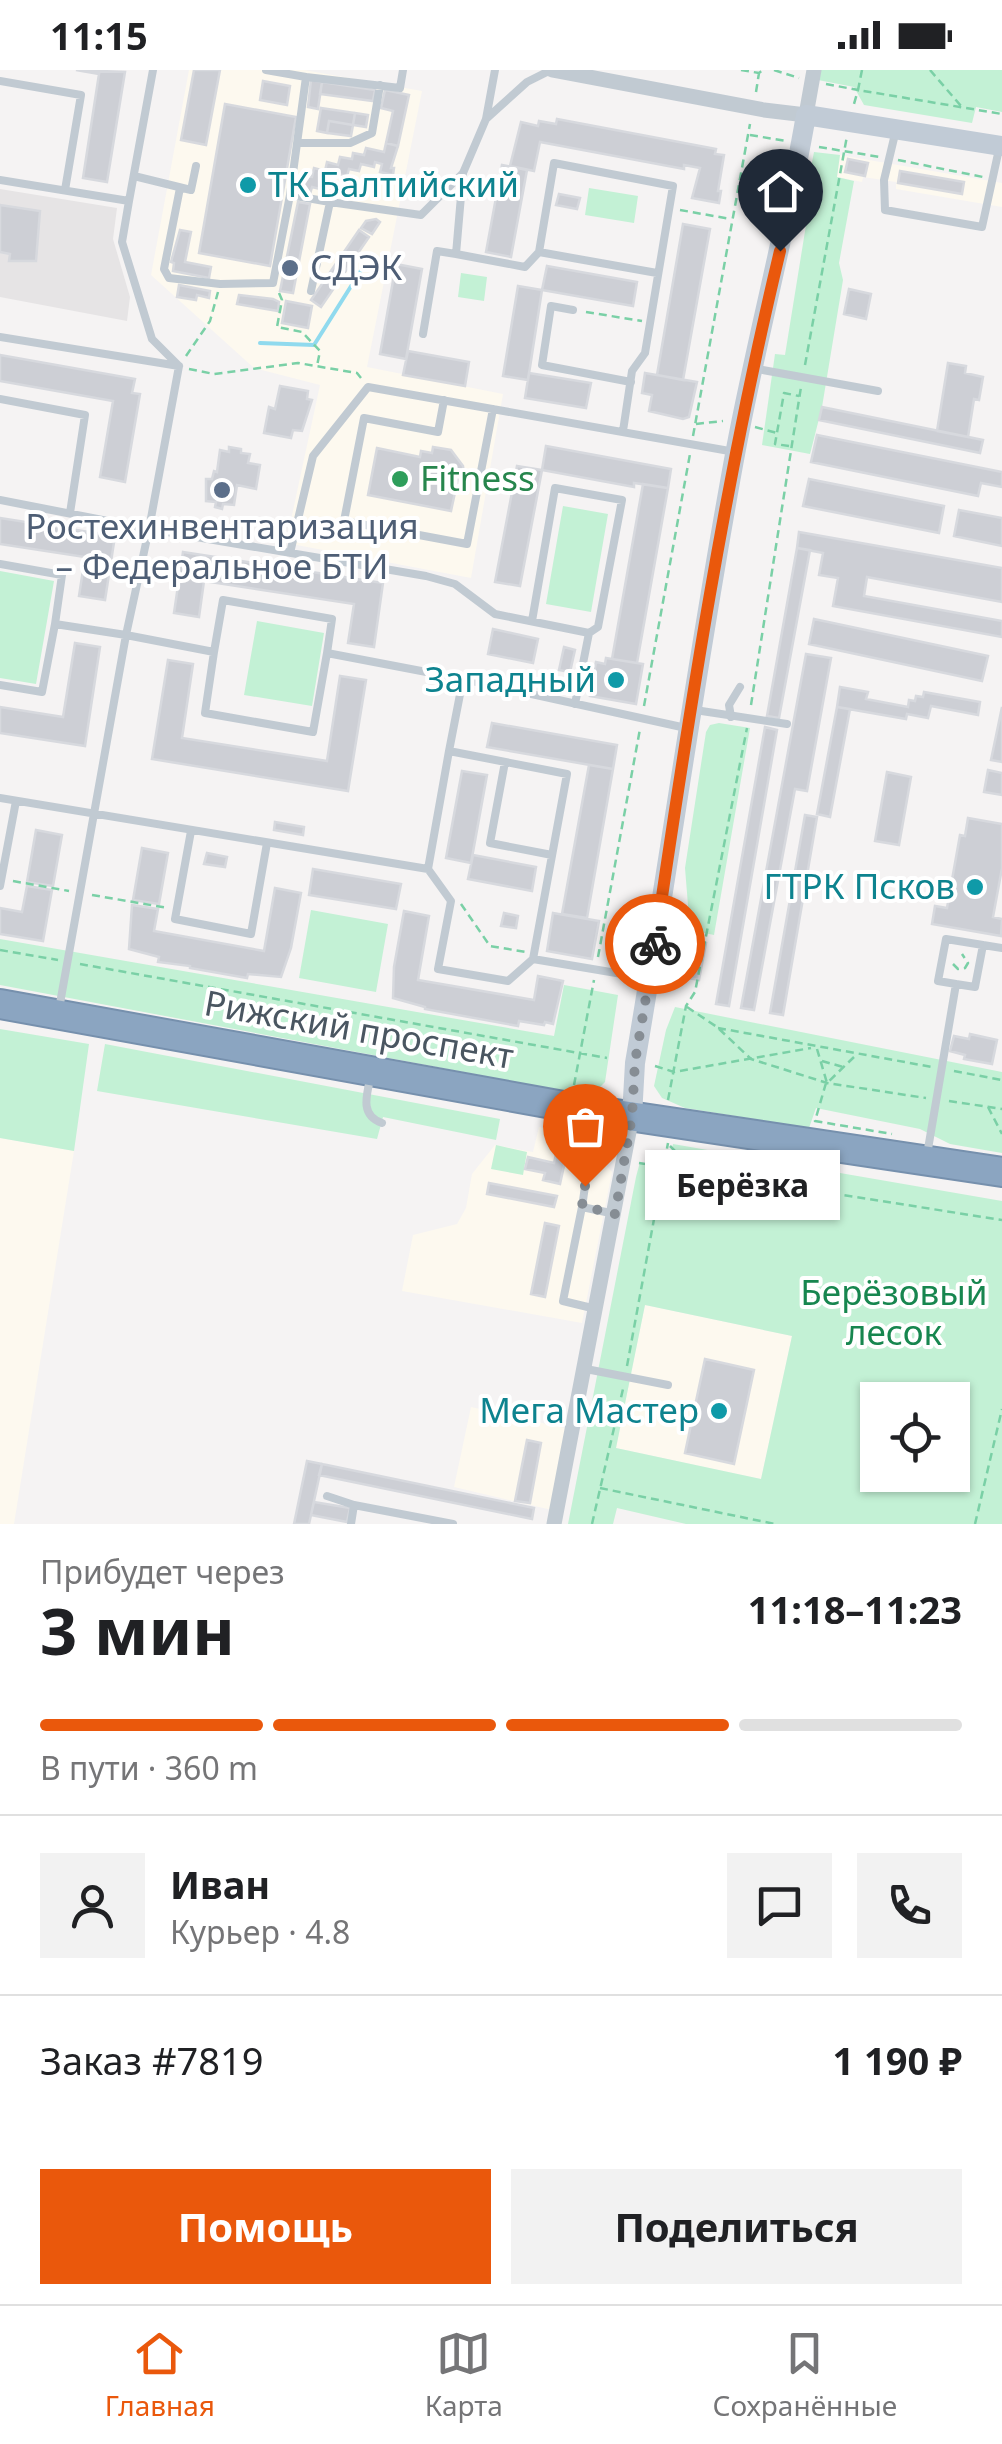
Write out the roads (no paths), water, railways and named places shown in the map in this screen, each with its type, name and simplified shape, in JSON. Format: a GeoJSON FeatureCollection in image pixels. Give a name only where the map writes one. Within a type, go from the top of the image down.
{"type":"FeatureCollection","features":[{"type":"Feature","properties":{"kind":"highway","name":"Рижский проспект"},"geometry":{"type":"LineString","coordinates":[[0,1004],[632,1116],[667,1133],[927,1160],[1002,1172]]}},
{"type":"Feature","properties":{"kind":"main road"},"geometry":{"type":"LineString","coordinates":[[632,1116],[635,1062],[689,718],[752,368],[806,114],[1001,146]]}},
{"type":"Feature","properties":{"kind":"street"},"geometry":{"type":"LineString","coordinates":[[551,70],[753,112],[806,114],[814,70]]}},
{"type":"Feature","properties":{"kind":"street"},"geometry":{"type":"LineString","coordinates":[[554,1524],[632,1116]]}},
{"type":"Feature","properties":{"kind":"lane"},"geometry":{"type":"LineString","coordinates":[[152,70],[122,242],[152,339],[179,366]]}},
{"type":"Feature","properties":{"kind":"lane"},"geometry":{"type":"LineString","coordinates":[[266,70],[400,88],[403,70]]}},
{"type":"Feature","properties":{"kind":"lane"},"geometry":{"type":"LineString","coordinates":[[456,254],[463,173],[486,119],[495,70]]}},
{"type":"Feature","properties":{"kind":"lane"},"geometry":{"type":"LineString","coordinates":[[486,119],[528,82],[551,70]]}},
{"type":"Feature","properties":{"kind":"lane"},"geometry":{"type":"LineString","coordinates":[[180,188],[164,269],[169,278],[220,284],[273,283],[306,77]]}},
{"type":"Feature","properties":{"kind":"lane"},"geometry":{"type":"LineString","coordinates":[[0,80],[81,95],[66,190]]}},
{"type":"Feature","properties":{"kind":"lane"},"geometry":{"type":"LineString","coordinates":[[298,144],[350,142],[372,133],[380,85]]}},
{"type":"Feature","properties":{"kind":"lane"},"geometry":{"type":"LineString","coordinates":[[896,129],[884,180],[885,210],[982,227],[1001,146]]}},
{"type":"Feature","properties":{"kind":"lane"},"geometry":{"type":"LineString","coordinates":[[422,334],[437,251],[524,267],[539,252],[554,163],[672,186],[645,353],[632,371],[623,431]]}},
{"type":"Feature","properties":{"kind":"lane"},"geometry":{"type":"LineString","coordinates":[[134,176],[191,190],[196,166]]}},
{"type":"Feature","properties":{"kind":"lane"},"geometry":{"type":"LineString","coordinates":[[290,195],[421,214],[463,173]]}},
{"type":"Feature","properties":{"kind":"lane"},"geometry":{"type":"LineString","coordinates":[[0,180],[129,201]]}},
{"type":"Feature","properties":{"kind":"lane"},"geometry":{"type":"LineString","coordinates":[[310,291],[330,202]]}},
{"type":"Feature","properties":{"kind":"lane"},"geometry":{"type":"LineString","coordinates":[[539,252],[657,273]]}},
{"type":"Feature","properties":{"kind":"lane"},"geometry":{"type":"LineString","coordinates":[[573,310],[552,306],[542,365],[630,382]]}},
{"type":"Feature","properties":{"kind":"lane"},"geometry":{"type":"LineString","coordinates":[[0,336],[179,366]]}},
{"type":"Feature","properties":{"kind":"lane"},"geometry":{"type":"LineString","coordinates":[[58,1014],[179,366]]}},
{"type":"Feature","properties":{"kind":"lane"},"geometry":{"type":"LineString","coordinates":[[752,368],[878,391]]}},
{"type":"Feature","properties":{"kind":"lane"},"geometry":{"type":"LineString","coordinates":[[290,553],[313,456],[368,387],[736,452]]}},
{"type":"Feature","properties":{"kind":"lane"},"geometry":{"type":"LineString","coordinates":[[0,399],[85,416],[70,512]]}},
{"type":"Feature","properties":{"kind":"lane"},"geometry":{"type":"LineString","coordinates":[[444,400],[438,432],[364,418],[344,521],[467,544],[492,410]]}},
{"type":"Feature","properties":{"kind":"lane"},"geometry":{"type":"LineString","coordinates":[[0,500],[455,584],[495,614],[589,633],[598,628],[622,500],[555,488],[532,621]]}},
{"type":"Feature","properties":{"kind":"lane"},"geometry":{"type":"LineString","coordinates":[[0,564],[62,574],[42,692],[0,685]]}},
{"type":"Feature","properties":{"kind":"lane"},"geometry":{"type":"LineString","coordinates":[[223,600],[332,619],[313,732],[205,713],[214,652],[223,600]]}},
{"type":"Feature","properties":{"kind":"lane"},"geometry":{"type":"LineString","coordinates":[[55,624],[214,652]]}},
{"type":"Feature","properties":{"kind":"lane"},"geometry":{"type":"LineString","coordinates":[[575,704],[589,633]]}},
{"type":"Feature","properties":{"kind":"lane"},"geometry":{"type":"LineString","coordinates":[[327,654],[642,718],[730,717],[787,724]]}},
{"type":"Feature","properties":{"kind":"lane"},"geometry":{"type":"LineString","coordinates":[[449,751],[567,774],[533,956],[508,981],[438,969],[451,902],[428,869],[449,751],[463,679]]}},
{"type":"Feature","properties":{"kind":"lane"},"geometry":{"type":"LineString","coordinates":[[730,717],[729,705],[740,688]]}},
{"type":"Feature","properties":{"kind":"lane"},"geometry":{"type":"LineString","coordinates":[[505,762],[490,843],[552,855]]}},
{"type":"Feature","properties":{"kind":"lane"},"geometry":{"type":"LineString","coordinates":[[0,798],[428,869]]}},
{"type":"Feature","properties":{"kind":"lane"},"geometry":{"type":"LineString","coordinates":[[0,886],[16,802]]}},
{"type":"Feature","properties":{"kind":"lane"},"geometry":{"type":"LineString","coordinates":[[191,831],[175,919],[251,934],[267,843]]}},
{"type":"Feature","properties":{"kind":"lane"},"geometry":{"type":"LineString","coordinates":[[982,945],[975,988],[938,981],[946,938],[1002,948]]}},
{"type":"Feature","properties":{"kind":"lane"},"geometry":{"type":"LineString","coordinates":[[533,956],[649,979]]}},
{"type":"Feature","properties":{"kind":"lane"},"geometry":{"type":"LineString","coordinates":[[927,1160],[956,984]]}},
{"type":"Feature","properties":{"kind":"lane"},"geometry":{"type":"LineString","coordinates":[[371,1071],[366,1108],[374,1120],[382,1123]]}},
{"type":"Feature","properties":{"kind":"lane"},"geometry":{"type":"LineString","coordinates":[[588,1166],[562,1302],[596,1309]]}},
{"type":"Feature","properties":{"kind":"lane"},"geometry":{"type":"LineString","coordinates":[[582,1206],[615,1214]]}},
{"type":"Feature","properties":{"kind":"lane"},"geometry":{"type":"LineString","coordinates":[[586,1370],[668,1384]]}},
{"type":"Feature","properties":{"kind":"lane"},"geometry":{"type":"LineString","coordinates":[[327,1496],[453,1524]]}},
{"type":"Feature","properties":{"kind":"lane"},"geometry":{"type":"LineString","coordinates":[[351,1524],[354,1505]]}},
{"type":"Feature","properties":{"kind":"waterway"},"geometry":{"type":"LineString","coordinates":[[260,343],[314,345],[365,264]]}},
{"type":"Feature","properties":{"kind":"place","name":"ТК Балтийский"},"geometry":{"type":"Point","coordinates":[248,185]}},
{"type":"Feature","properties":{"kind":"place","name":"СДЭК"},"geometry":{"type":"Point","coordinates":[290,268]}},
{"type":"Feature","properties":{"kind":"place","name":"Fitness"},"geometry":{"type":"Point","coordinates":[400,479]}},
{"type":"Feature","properties":{"kind":"place","name":"Ростехинвентаризация – Федеральное БТИ"},"geometry":{"type":"Point","coordinates":[222,490]}},
{"type":"Feature","properties":{"kind":"place","name":"Западный"},"geometry":{"type":"Point","coordinates":[616,680]}},
{"type":"Feature","properties":{"kind":"place","name":"ГТРК Псков"},"geometry":{"type":"Point","coordinates":[975,887]}},
{"type":"Feature","properties":{"kind":"place","name":"Берёзка"},"geometry":{"type":"Point","coordinates":[585,1186]}},
{"type":"Feature","properties":{"kind":"place","name":"Мега Мастер"},"geometry":{"type":"Point","coordinates":[719,1411]}},
{"type":"Feature","properties":{"kind":"park label","name":"Берёзовый лесок"},"geometry":{"type":"Point","coordinates":[894,1313]}}]}
